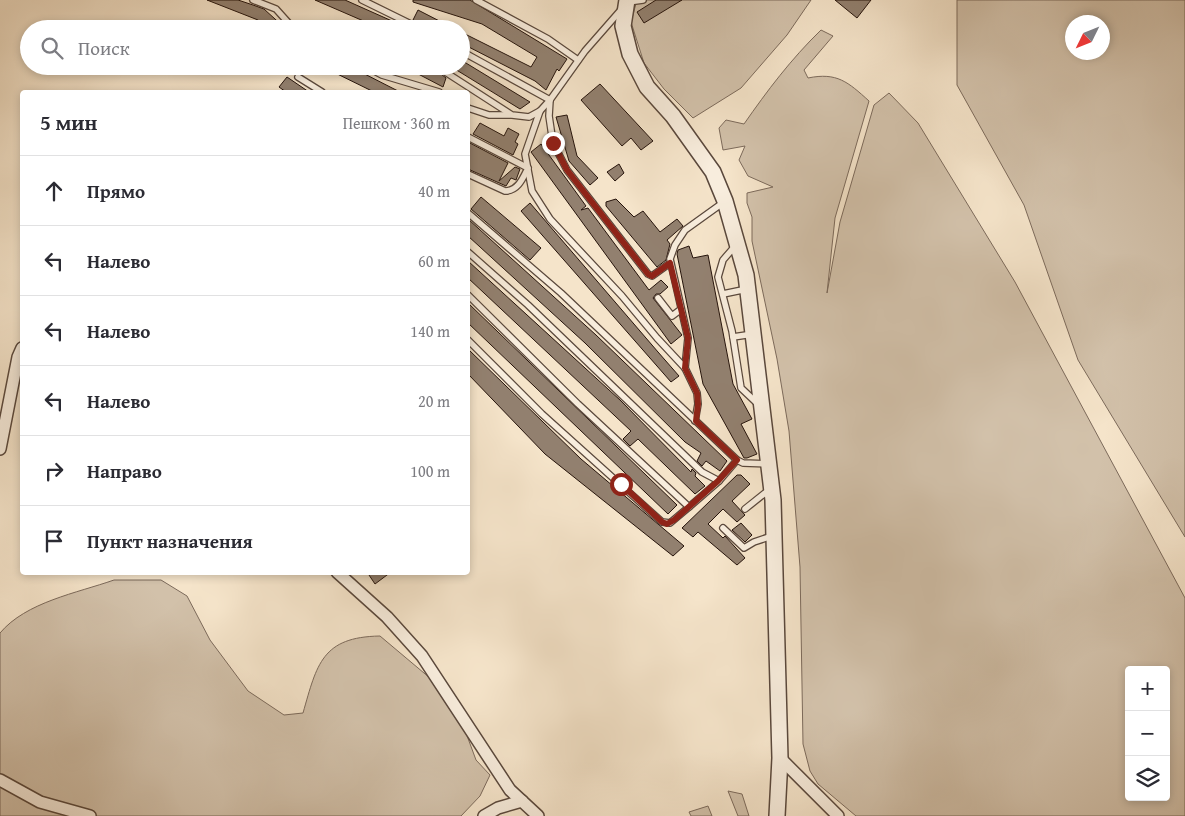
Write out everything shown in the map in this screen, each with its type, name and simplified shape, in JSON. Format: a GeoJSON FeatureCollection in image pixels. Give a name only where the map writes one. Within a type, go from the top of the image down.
{"type":"FeatureCollection","features":[{"type":"Feature","properties":{"kind":"street"},"geometry":{"type":"LineString","coordinates":[[627,1],[623,26],[630,54],[647,87],[674,116],[713,172],[725,201],[748,289],[769,464],[774,536],[780,758],[777,816]]}},
{"type":"Feature","properties":{"kind":"street"},"geometry":{"type":"LineString","coordinates":[[0,450],[20,352]]}},
{"type":"Feature","properties":{"kind":"street"},"geometry":{"type":"LineString","coordinates":[[341,575],[387,617],[422,656],[510,790],[538,816]]}},
{"type":"Feature","properties":{"kind":"street"},"geometry":{"type":"LineString","coordinates":[[780,758],[838,816]]}},
{"type":"Feature","properties":{"kind":"street"},"geometry":{"type":"LineString","coordinates":[[0,780],[40,802],[90,816]]}},
{"type":"Feature","properties":{"kind":"street"},"geometry":{"type":"LineString","coordinates":[[484,816],[498,808],[522,801]]}},
{"type":"Feature","properties":{"kind":"lane"},"geometry":{"type":"LineString","coordinates":[[253,0],[276,9],[286,20]]}},
{"type":"Feature","properties":{"kind":"lane"},"geometry":{"type":"LineString","coordinates":[[362,0],[403,20]]}},
{"type":"Feature","properties":{"kind":"lane"},"geometry":{"type":"LineString","coordinates":[[476,0],[548,39],[578,60]]}},
{"type":"Feature","properties":{"kind":"lane"},"geometry":{"type":"LineString","coordinates":[[470,110],[489,115],[529,117],[540,111],[578,60],[627,1],[643,0]]}},
{"type":"Feature","properties":{"kind":"lane"},"geometry":{"type":"LineString","coordinates":[[470,56],[550,100]]}},
{"type":"Feature","properties":{"kind":"lane"},"geometry":{"type":"LineString","coordinates":[[382,75],[432,90]]}},
{"type":"Feature","properties":{"kind":"lane"},"geometry":{"type":"LineString","coordinates":[[450,75],[512,115]]}},
{"type":"Feature","properties":{"kind":"lane"},"geometry":{"type":"LineString","coordinates":[[298,77],[319,90]]}},
{"type":"Feature","properties":{"kind":"lane"},"geometry":{"type":"LineString","coordinates":[[550,100],[548,116],[553,143],[567,170],[648,274],[652,276],[670,263]]}},
{"type":"Feature","properties":{"kind":"lane"},"geometry":{"type":"LineString","coordinates":[[540,111],[525,154],[532,191],[550,218],[685,368],[697,393],[696,421]]}},
{"type":"Feature","properties":{"kind":"lane"},"geometry":{"type":"LineString","coordinates":[[470,138],[528,168]]}},
{"type":"Feature","properties":{"kind":"lane"},"geometry":{"type":"LineString","coordinates":[[470,175],[505,191],[510,191],[516,188],[528,168]]}},
{"type":"Feature","properties":{"kind":"lane"},"geometry":{"type":"LineString","coordinates":[[685,368],[688,338],[670,263],[674,245],[685,230],[725,201]]}},
{"type":"Feature","properties":{"kind":"lane"},"geometry":{"type":"LineString","coordinates":[[470,215],[561,293],[737,460],[743,463],[769,464]]}},
{"type":"Feature","properties":{"kind":"lane"},"geometry":{"type":"LineString","coordinates":[[737,244],[722,260],[718,277],[733,337],[741,388],[762,407]]}},
{"type":"Feature","properties":{"kind":"lane"},"geometry":{"type":"LineString","coordinates":[[470,254],[528,306],[702,472],[718,481]]}},
{"type":"Feature","properties":{"kind":"lane"},"geometry":{"type":"LineString","coordinates":[[723,294],[748,289]]}},
{"type":"Feature","properties":{"kind":"lane"},"geometry":{"type":"LineString","coordinates":[[470,297],[578,404],[690,507]]}},
{"type":"Feature","properties":{"kind":"lane"},"geometry":{"type":"LineString","coordinates":[[658,298],[672,316],[680,310]]}},
{"type":"Feature","properties":{"kind":"lane"},"geometry":{"type":"LineString","coordinates":[[733,337],[753,334]]}},
{"type":"Feature","properties":{"kind":"lane"},"geometry":{"type":"LineString","coordinates":[[470,342],[542,414],[662,522],[670,522],[690,507],[737,460]]}},
{"type":"Feature","properties":{"kind":"lane"},"geometry":{"type":"LineString","coordinates":[[745,509],[771,488]]}},
{"type":"Feature","properties":{"kind":"lane"},"geometry":{"type":"LineString","coordinates":[[724,528],[744,548],[754,542],[774,536]]}},
{"type":"Feature","properties":{"kind":"shaded area"},"geometry":{"type":"Polygon","coordinates":[[[637,0],[811,0],[787,35],[741,88],[693,118],[664,89],[644,63],[631,22],[637,0]]]}},
{"type":"Feature","properties":{"kind":"shaded area"},"geometry":{"type":"Polygon","coordinates":[[[957,0],[1185,0],[1185,537],[1078,360],[1024,205],[957,85],[957,0]]]}},
{"type":"Feature","properties":{"kind":"shaded area"},"geometry":{"type":"Polygon","coordinates":[[[821,30],[833,36],[804,70],[808,78],[827,76],[841,80],[869,101],[835,218],[827,293],[840,222],[874,105],[889,93],[918,123],[1015,282],[1185,598],[1185,816],[856,816],[818,784],[810,771],[803,744],[800,567],[789,431],[777,359],[752,241],[752,217],[747,203],[747,193],[773,187],[748,176],[739,160],[745,146],[723,150],[719,128],[726,120],[744,124],[800,52],[821,30]]]}},
{"type":"Feature","properties":{"kind":"shaded area"},"geometry":{"type":"Polygon","coordinates":[[[114,580],[161,580],[187,596],[210,640],[248,691],[284,715],[303,713],[318,667],[325,656],[334,648],[345,642],[380,636],[443,689],[459,714],[476,760],[490,775],[480,796],[461,816],[0,816],[0,633],[11,622],[38,606],[114,580]]]}},
{"type":"Feature","properties":{"kind":"shaded area"},"geometry":{"type":"Polygon","coordinates":[[[728,791],[742,794],[749,816],[738,816],[728,791]]]}},
{"type":"Feature","properties":{"kind":"shaded area"},"geometry":{"type":"Polygon","coordinates":[[[708,806],[712,816],[691,816],[689,812],[708,806]]]}},
{"type":"Feature","properties":{"kind":"building"},"geometry":{"type":"Polygon","coordinates":[[[207,0],[238,0],[264,9],[276,20],[258,20],[207,0]]]}},
{"type":"Feature","properties":{"kind":"building"},"geometry":{"type":"Polygon","coordinates":[[[315,0],[345,0],[390,20],[361,20],[315,0]]]}},
{"type":"Feature","properties":{"kind":"building"},"geometry":{"type":"Polygon","coordinates":[[[413,0],[470,0],[567,59],[559,71],[557,69],[546,90],[535,81],[470,48],[470,36],[531,67],[537,57],[482,24],[413,2],[413,0]]]}},
{"type":"Feature","properties":{"kind":"building"},"geometry":{"type":"Polygon","coordinates":[[[656,0],[682,0],[644,23],[637,12],[656,0]]]}},
{"type":"Feature","properties":{"kind":"building"},"geometry":{"type":"Polygon","coordinates":[[[835,0],[871,0],[857,18],[835,0]]]}},
{"type":"Feature","properties":{"kind":"building"},"geometry":{"type":"Polygon","coordinates":[[[418,10],[437,20],[413,20],[418,10]]]}},
{"type":"Feature","properties":{"kind":"building"},"geometry":{"type":"Polygon","coordinates":[[[470,65],[530,102],[520,109],[465,75],[470,75],[470,65]]]}},
{"type":"Feature","properties":{"kind":"building"},"geometry":{"type":"Polygon","coordinates":[[[339,75],[367,75],[396,90],[370,90],[339,75]]]}},
{"type":"Feature","properties":{"kind":"building"},"geometry":{"type":"Polygon","coordinates":[[[420,75],[442,75],[446,78],[443,87],[420,75]]]}},
{"type":"Feature","properties":{"kind":"building"},"geometry":{"type":"Polygon","coordinates":[[[287,77],[306,90],[283,90],[279,87],[287,77]]]}},
{"type":"Feature","properties":{"kind":"building"},"geometry":{"type":"Polygon","coordinates":[[[600,84],[653,141],[641,150],[631,138],[622,146],[581,100],[600,84]]]}},
{"type":"Feature","properties":{"kind":"building"},"geometry":{"type":"Polygon","coordinates":[[[567,115],[577,156],[598,178],[590,185],[569,161],[556,117],[567,115]]]}},
{"type":"Feature","properties":{"kind":"building"},"geometry":{"type":"Polygon","coordinates":[[[480,123],[504,136],[508,128],[519,134],[515,142],[518,144],[513,155],[473,134],[480,123]]]}},
{"type":"Feature","properties":{"kind":"building"},"geometry":{"type":"Polygon","coordinates":[[[470,143],[508,163],[499,181],[515,167],[520,169],[516,180],[511,178],[506,186],[470,170],[470,143]]]}},
{"type":"Feature","properties":{"kind":"building"},"geometry":{"type":"Polygon","coordinates":[[[541,144],[586,206],[581,210],[588,208],[649,290],[661,280],[668,287],[653,298],[682,335],[671,344],[531,152],[541,144]]]}},
{"type":"Feature","properties":{"kind":"building"},"geometry":{"type":"Polygon","coordinates":[[[619,164],[624,173],[615,181],[607,172],[619,164]]]}},
{"type":"Feature","properties":{"kind":"building"},"geometry":{"type":"Polygon","coordinates":[[[481,197],[541,248],[530,260],[471,209],[481,197]]]}},
{"type":"Feature","properties":{"kind":"building"},"geometry":{"type":"Polygon","coordinates":[[[616,199],[634,217],[643,211],[660,232],[677,219],[683,226],[667,240],[670,244],[666,260],[657,267],[606,206],[606,202],[616,199]]]}},
{"type":"Feature","properties":{"kind":"building"},"geometry":{"type":"Polygon","coordinates":[[[530,203],[679,376],[671,382],[521,211],[530,203]]]}},
{"type":"Feature","properties":{"kind":"building"},"geometry":{"type":"Polygon","coordinates":[[[470,221],[596,335],[727,461],[720,471],[706,461],[702,466],[697,461],[701,453],[685,442],[585,343],[470,238],[470,221]]]}},
{"type":"Feature","properties":{"kind":"building"},"geometry":{"type":"Polygon","coordinates":[[[689,246],[693,258],[708,255],[733,384],[752,419],[741,424],[757,454],[747,458],[744,458],[703,384],[677,254],[678,250],[689,246]]]}},
{"type":"Feature","properties":{"kind":"building"},"geometry":{"type":"Polygon","coordinates":[[[470,263],[620,400],[691,472],[692,469],[696,473],[695,476],[705,486],[695,494],[638,439],[630,446],[623,439],[631,431],[470,280],[470,263]]]}},
{"type":"Feature","properties":{"kind":"building"},"geometry":{"type":"Polygon","coordinates":[[[470,305],[677,505],[668,514],[470,325],[470,305]]]}},
{"type":"Feature","properties":{"kind":"building"},"geometry":{"type":"Polygon","coordinates":[[[470,351],[581,459],[684,546],[673,556],[545,454],[470,376],[470,351]]]}},
{"type":"Feature","properties":{"kind":"building"},"geometry":{"type":"Polygon","coordinates":[[[737,475],[741,475],[750,484],[732,501],[745,515],[737,522],[723,509],[708,524],[723,538],[725,536],[745,558],[737,565],[698,532],[693,537],[682,528],[737,475]]]}},
{"type":"Feature","properties":{"kind":"building"},"geometry":{"type":"Polygon","coordinates":[[[741,523],[752,535],[745,542],[732,530],[741,523]]]}},
{"type":"Feature","properties":{"kind":"building"},"geometry":{"type":"Polygon","coordinates":[[[369,575],[387,575],[375,584],[369,575]]]}},
{"type":"Feature","properties":{"kind":"route"},"geometry":{"type":"LineString","coordinates":[[553,143],[567,170],[648,274],[652,276],[670,263],[688,338],[685,368],[697,393],[696,421],[737,460],[718,481],[667,524],[662,522],[621,484]]}}]}
